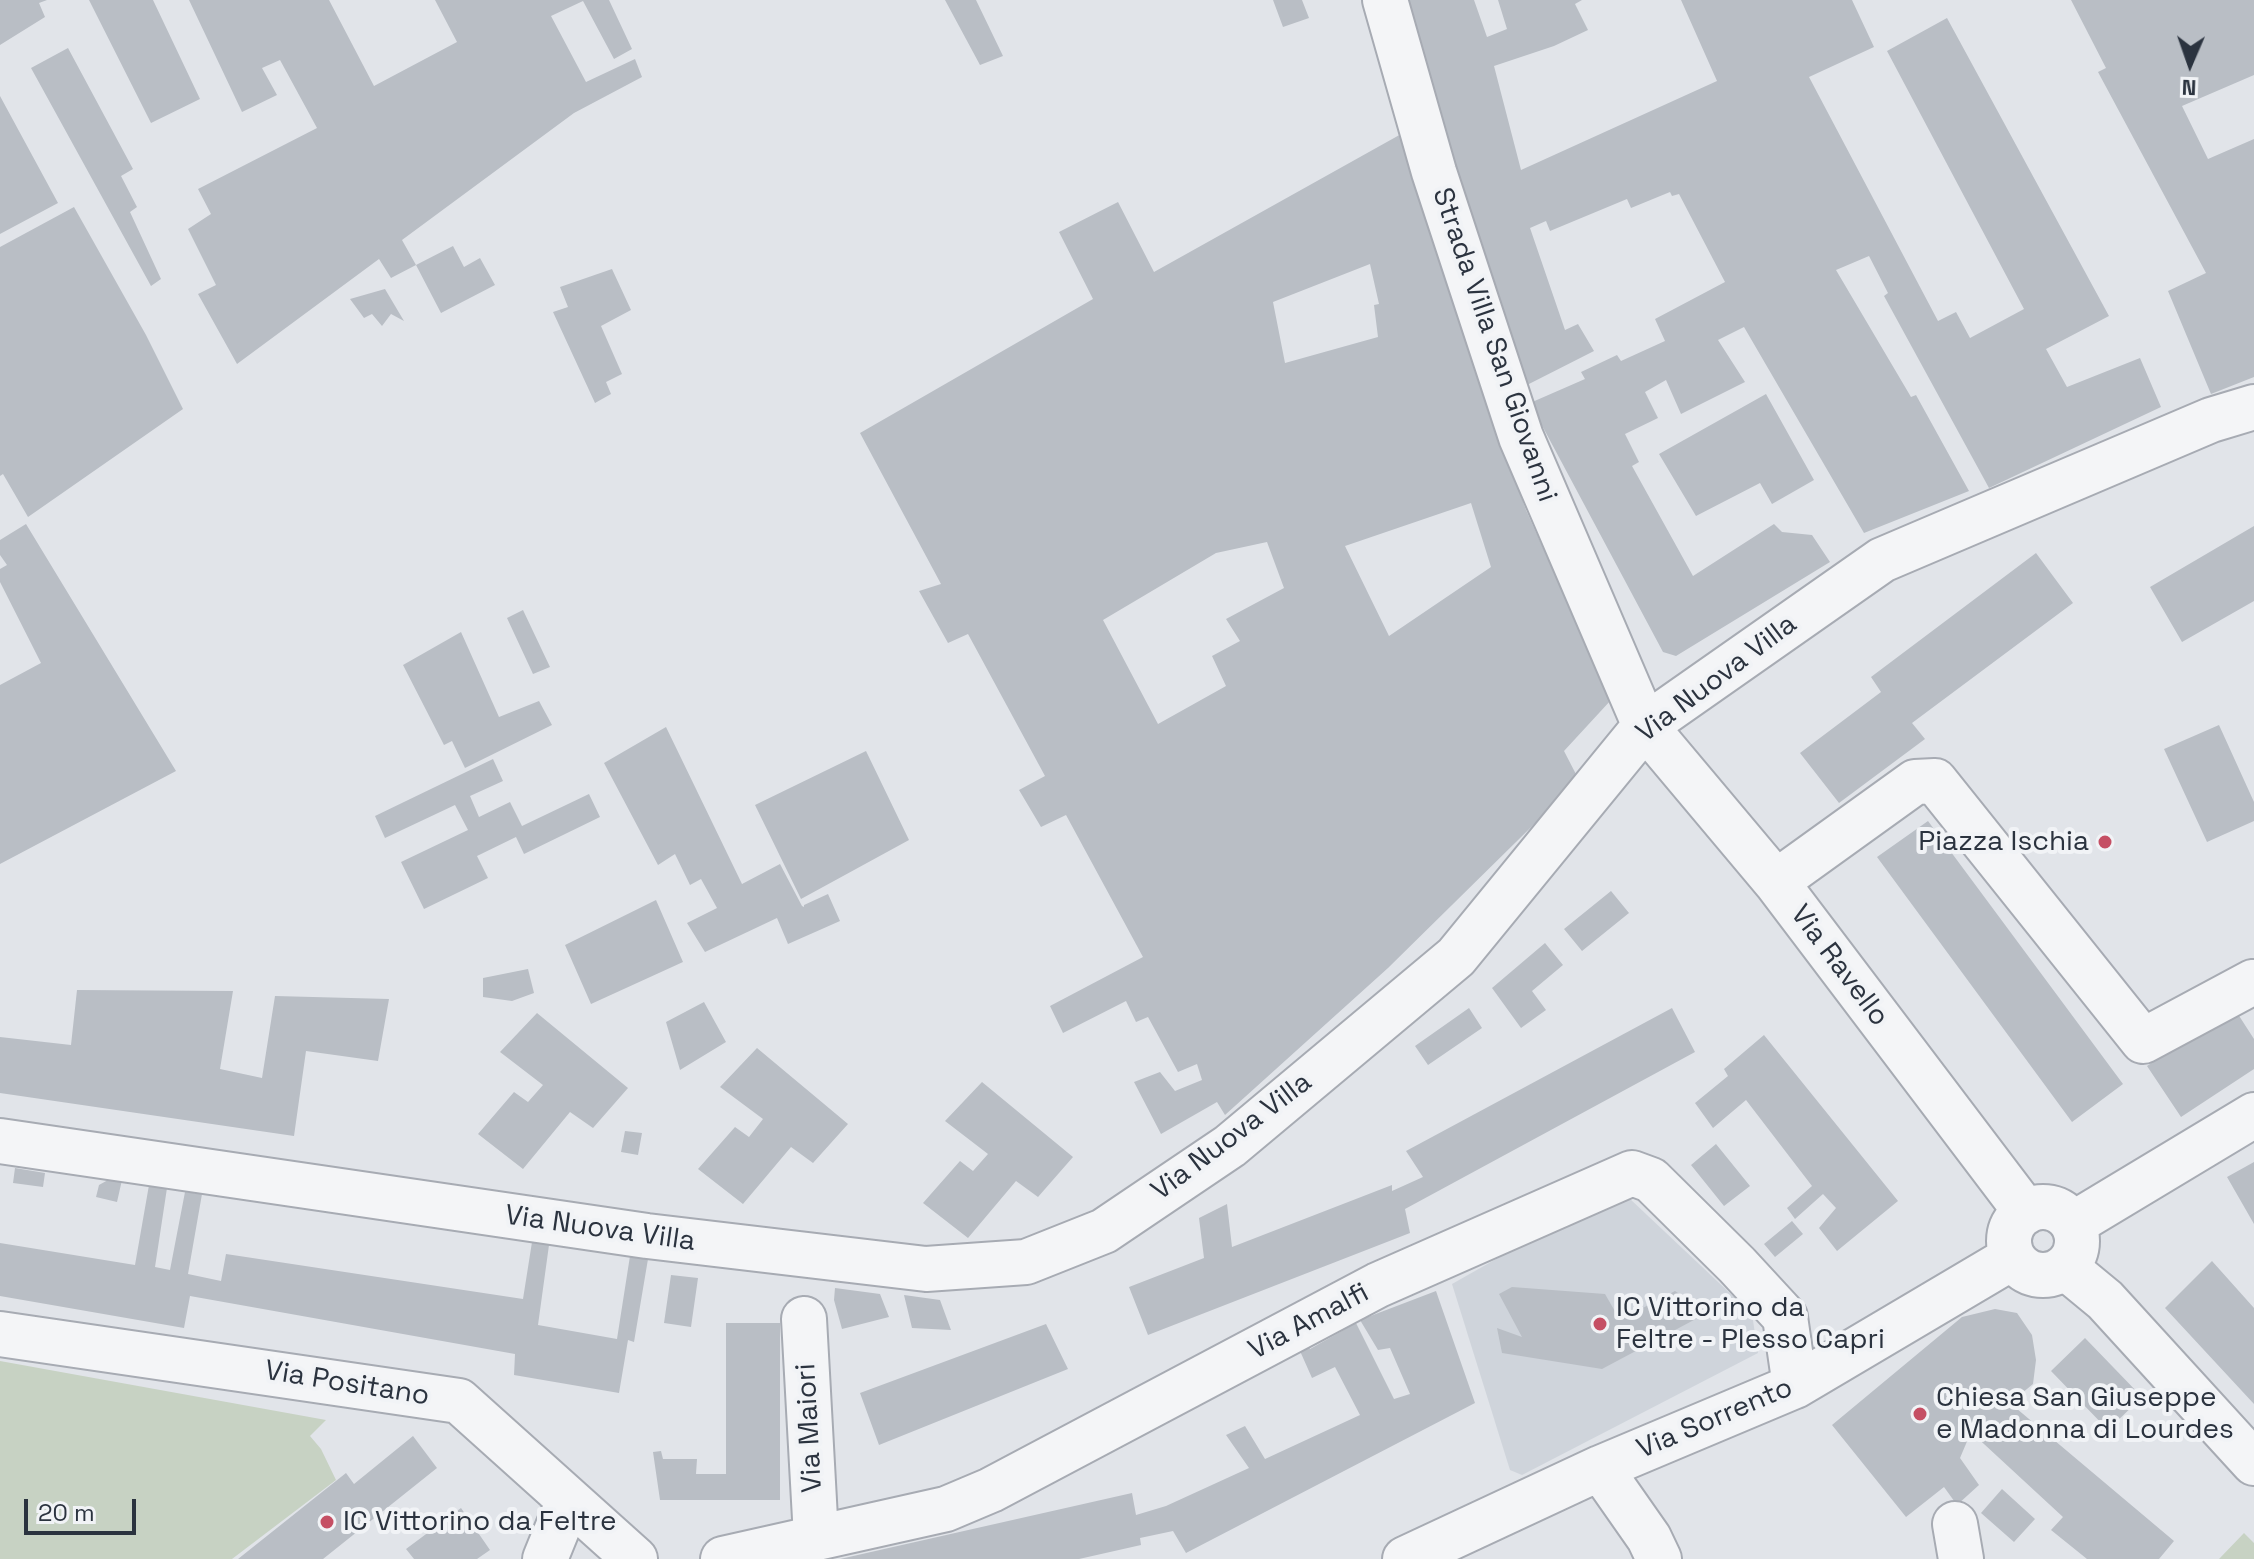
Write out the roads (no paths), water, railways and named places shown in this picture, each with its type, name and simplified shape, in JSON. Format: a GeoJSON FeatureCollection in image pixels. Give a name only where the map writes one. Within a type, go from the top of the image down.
{"type":"FeatureCollection","features":[{"type":"Feature","properties":{"kind":"street","name":"Strada Villa San Giovanni"},"geometry":{"type":"LineString","coordinates":[[1385,0],[1434,172],[1521,437],[1645,726]]}},
{"type":"Feature","properties":{"kind":"street","name":"Via Nuova Villa"},"geometry":{"type":"LineString","coordinates":[[0,1141],[709,1244],[926,1269],[1026,1262],[1104,1231],[1230,1146],[1456,957],[1645,726],[1882,560],[2211,420],[2254,407]]}},
{"type":"Feature","properties":{"kind":"street","name":"Via Ravello"},"geometry":{"type":"LineString","coordinates":[[1645,726],[1776,882],[2026,1212]]}},
{"type":"Feature","properties":{"kind":"street"},"geometry":{"type":"LineString","coordinates":[[1776,882],[1915,782],[1935,781],[2143,1041],[2254,984]]}},
{"type":"Feature","properties":{"kind":"street"},"geometry":{"type":"LineString","coordinates":[[2073,1224],[2254,1115]]}},
{"type":"Feature","properties":{"kind":"street","name":"Via Amalfi"},"geometry":{"type":"LineString","coordinates":[[723,1559],[799,1547],[946,1509],[991,1490],[1378,1285],[1632,1173],[1651,1180],[1785,1317],[1795,1386]]}},
{"type":"Feature","properties":{"kind":"street"},"geometry":{"type":"LineString","coordinates":[[2049,1207],[2064,1214],[2073,1224],[2077,1246],[2073,1259],[2065,1267],[2050,1274],[2036,1274],[2019,1265],[2013,1257],[2010,1234],[2014,1224],[2026,1212],[2049,1207]]}},
{"type":"Feature","properties":{"kind":"street","name":"Via Sorrento"},"geometry":{"type":"LineString","coordinates":[[1405,1559],[1600,1468],[1795,1386],[2013,1257]]}},
{"type":"Feature","properties":{"kind":"street"},"geometry":{"type":"LineString","coordinates":[[2065,1267],[2105,1300],[2254,1463]]}},
{"type":"Feature","properties":{"kind":"street","name":"Via Maiori"},"geometry":{"type":"LineString","coordinates":[[799,1547],[804,1319]]}},
{"type":"Feature","properties":{"kind":"street","name":"Via Positano"},"geometry":{"type":"LineString","coordinates":[[0,1334],[459,1401],[635,1559]]}},
{"type":"Feature","properties":{"kind":"street"},"geometry":{"type":"LineString","coordinates":[[1600,1468],[1649,1538],[1659,1559]]}},
{"type":"Feature","properties":{"kind":"street"},"geometry":{"type":"LineString","coordinates":[[545,1559],[569,1500]]}},
{"type":"Feature","properties":{"kind":"place","name":"Piazza Ischia"},"geometry":{"type":"Point","coordinates":[2105,842]}},
{"type":"Feature","properties":{"kind":"place","name":"IC Vittorino da Feltre - Plesso Capri"},"geometry":{"type":"Point","coordinates":[1600,1324]}},
{"type":"Feature","properties":{"kind":"place","name":"Chiesa San Giuseppe e Madonna di Lourdes"},"geometry":{"type":"Point","coordinates":[1920,1414]}},
{"type":"Feature","properties":{"kind":"place","name":"IC Vittorino da Feltre"},"geometry":{"type":"Point","coordinates":[327,1522]}}]}
